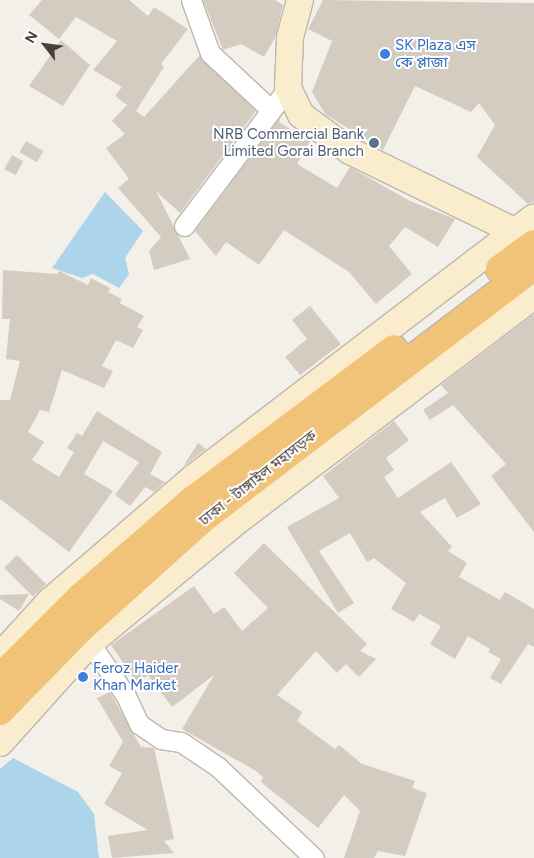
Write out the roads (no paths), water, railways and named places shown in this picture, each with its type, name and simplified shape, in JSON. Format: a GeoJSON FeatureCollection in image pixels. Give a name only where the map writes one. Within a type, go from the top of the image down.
{"type":"FeatureCollection","features":[{"type":"Feature","properties":{"kind":"highway","name":"ঢাকা - টাঙ্গাইল মহাসড়ক"},"geometry":{"type":"LineString","coordinates":[[0,678],[81,597],[193,500],[527,231]]}},
{"type":"Feature","properties":{"kind":"highway","name":"ঢাকা - টাঙ্গাইল মহাসড়ক"},"geometry":{"type":"LineString","coordinates":[[0,711],[80,629],[205,517],[534,266]]}},
{"type":"Feature","properties":{"kind":"main road"},"geometry":{"type":"LineString","coordinates":[[0,656],[50,602],[193,478],[527,231],[350,151],[302,115],[288,88],[290,37],[300,0]]}},
{"type":"Feature","properties":{"kind":"main road"},"geometry":{"type":"LineString","coordinates":[[0,743],[90,643],[236,522],[534,296]]}},
{"type":"Feature","properties":{"kind":"street"},"geometry":{"type":"LineString","coordinates":[[191,0],[210,53],[269,108]]}},
{"type":"Feature","properties":{"kind":"street"},"geometry":{"type":"LineString","coordinates":[[184,226],[269,108],[288,88]]}},
{"type":"Feature","properties":{"kind":"street"},"geometry":{"type":"LineString","coordinates":[[90,643],[126,696],[139,724],[161,739],[181,742],[218,767],[314,858]]}},
{"type":"Feature","properties":{"kind":"water"},"geometry":{"type":"Polygon","coordinates":[[[105,192],[143,231],[125,258],[129,274],[119,288],[93,274],[82,278],[52,268],[105,192]]]}},
{"type":"Feature","properties":{"kind":"water"},"geometry":{"type":"Polygon","coordinates":[[[13,758],[78,792],[94,814],[99,858],[0,858],[0,769],[13,758]]]}},
{"type":"Feature","properties":{"kind":"place","name":"SK Plaza এস কে প্লাজা"},"geometry":{"type":"Point","coordinates":[385,54]}},
{"type":"Feature","properties":{"kind":"place","name":"NRB Commercial Bank Limited Gorai Branch"},"geometry":{"type":"Point","coordinates":[374,143]}},
{"type":"Feature","properties":{"kind":"place","name":"Feroz Haider Khan Market"},"geometry":{"type":"Point","coordinates":[83,677]}}]}
